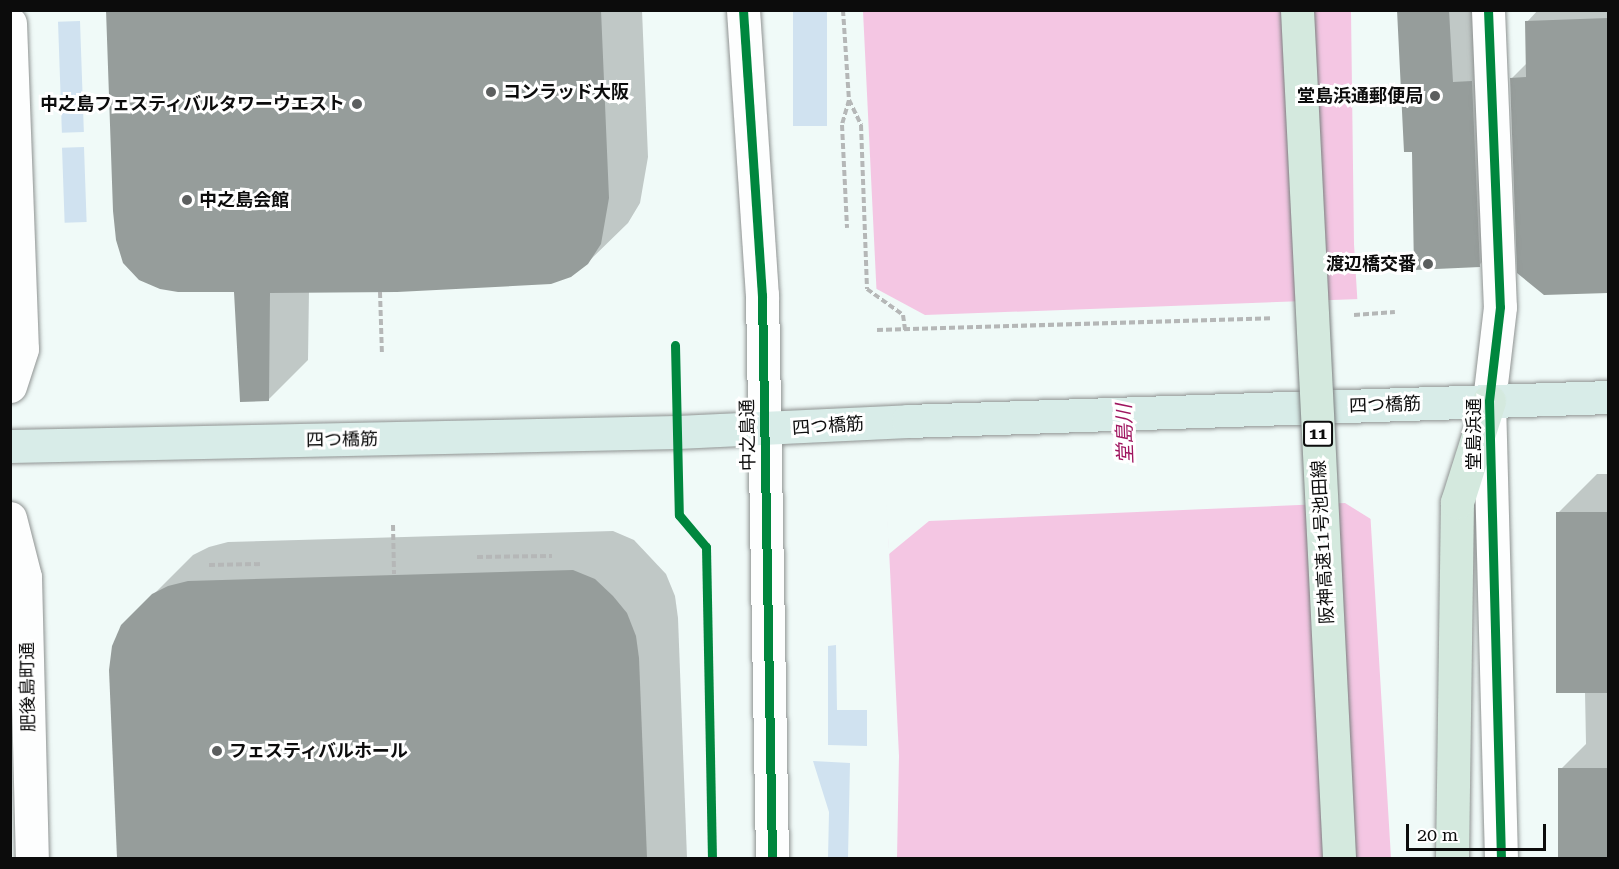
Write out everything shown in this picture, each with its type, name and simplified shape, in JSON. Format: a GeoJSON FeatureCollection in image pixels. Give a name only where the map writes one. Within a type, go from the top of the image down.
{"type":"FeatureCollection","features":[{"type":"Feature","properties":{"kind":"highway","name":"阪神高速11号池田線"},"geometry":{"type":"LineString","coordinates":[[1297,10],[1339,858]]}},
{"type":"Feature","properties":{"kind":"highway"},"geometry":{"type":"LineString","coordinates":[[1452,858],[1457,502],[1490,401]]}},
{"type":"Feature","properties":{"kind":"main road","name":"四つ橋筋"},"geometry":{"type":"LineString","coordinates":[[10,446],[764,430],[881,422],[1608,398]]}},
{"type":"Feature","properties":{"kind":"street","name":"中之島通"},"geometry":{"type":"LineString","coordinates":[[744,10],[762,295],[772,858]]}},
{"type":"Feature","properties":{"kind":"street","name":"堂島浜通"},"geometry":{"type":"LineString","coordinates":[[1488,10],[1500,307],[1490,401],[1501,858]]}},
{"type":"Feature","properties":{"kind":"street"},"geometry":{"type":"LineString","coordinates":[[10,23],[22,349],[10,386]]}},
{"type":"Feature","properties":{"kind":"street","name":"肥後島町通"},"geometry":{"type":"LineString","coordinates":[[10,518],[25,577],[32,858]]}},
{"type":"Feature","properties":{"kind":"path"},"geometry":{"type":"LineString","coordinates":[[843,10],[849,100],[842,125],[847,228]]}},
{"type":"Feature","properties":{"kind":"path"},"geometry":{"type":"LineString","coordinates":[[849,100],[861,125],[867,289],[903,315],[905,330]]}},
{"type":"Feature","properties":{"kind":"path"},"geometry":{"type":"LineString","coordinates":[[380,292],[382,354]]}},
{"type":"Feature","properties":{"kind":"path"},"geometry":{"type":"LineString","coordinates":[[1347,315],[1395,312]]}},
{"type":"Feature","properties":{"kind":"path"},"geometry":{"type":"LineString","coordinates":[[877,330],[1275,318]]}},
{"type":"Feature","properties":{"kind":"path"},"geometry":{"type":"LineString","coordinates":[[393,525],[394,574]]}},
{"type":"Feature","properties":{"kind":"path"},"geometry":{"type":"LineString","coordinates":[[477,557],[552,555]]}},
{"type":"Feature","properties":{"kind":"path"},"geometry":{"type":"LineString","coordinates":[[209,565],[263,564]]}},
{"type":"Feature","properties":{"kind":"shaded area"},"geometry":{"type":"Polygon","coordinates":[[[793,11],[827,11],[827,126],[793,126],[793,11]]]}},
{"type":"Feature","properties":{"kind":"shaded area"},"geometry":{"type":"Polygon","coordinates":[[[80,21],[84,132],[62,133],[58,22],[80,21]]]}},
{"type":"Feature","properties":{"kind":"shaded area"},"geometry":{"type":"Polygon","coordinates":[[[84,147],[87,222],[65,223],[62,148],[84,147]]]}},
{"type":"Feature","properties":{"kind":"shaded area"},"geometry":{"type":"Polygon","coordinates":[[[836,645],[837,710],[867,710],[867,746],[828,745],[828,646],[836,645]]]}},
{"type":"Feature","properties":{"kind":"shaded area"},"geometry":{"type":"Polygon","coordinates":[[[813,761],[850,763],[848,858],[828,858],[829,812],[813,761]]]}},
{"type":"Feature","properties":{"kind":"water","name":"堂島川"},"geometry":{"type":"Polygon","coordinates":[[[863,11],[1351,11],[1354,244],[1391,858],[897,858],[899,756],[863,11]]]}},
{"type":"Feature","properties":{"kind":"pier"},"geometry":{"type":"Polygon","coordinates":[[[873,287],[925,315],[1360,299],[1374,521],[1345,503],[929,521],[889,554],[873,287]]]}},
{"type":"Feature","properties":{"kind":"building","name":"中之島フェスティバルタワーウエスト"},"geometry":{"type":"Polygon","coordinates":[[[106,10],[601,10],[609,198],[601,244],[588,264],[571,277],[551,284],[397,292],[270,293],[269,401],[240,402],[234,292],[178,292],[160,289],[139,280],[123,263],[116,240],[113,211],[106,10]]]}},
{"type":"Feature","properties":{"kind":"building"},"geometry":{"type":"Polygon","coordinates":[[[1397,10],[1449,10],[1453,82],[1472,81],[1480,267],[1414,270],[1412,152],[1404,152],[1397,10]]]}},
{"type":"Feature","properties":{"kind":"building"},"geometry":{"type":"Polygon","coordinates":[[[1608,18],[1608,293],[1544,295],[1517,273],[1510,78],[1526,77],[1525,21],[1608,18]]]}},
{"type":"Feature","properties":{"kind":"building"},"geometry":{"type":"Polygon","coordinates":[[[1556,512],[1608,512],[1608,693],[1556,693],[1556,512]]]}},
{"type":"Feature","properties":{"kind":"building"},"geometry":{"type":"Polygon","coordinates":[[[573,570],[595,579],[613,596],[627,613],[636,636],[639,658],[647,858],[117,858],[109,670],[112,646],[121,625],[152,594],[168,586],[188,581],[573,570]]]}},
{"type":"Feature","properties":{"kind":"building"},"geometry":{"type":"Polygon","coordinates":[[[1558,768],[1608,768],[1608,858],[1558,858],[1558,768]]]}},
{"type":"Feature","properties":{"kind":"cycle path"},"geometry":{"type":"LineString","coordinates":[[743,10],[762,295],[772,858]]}},
{"type":"Feature","properties":{"kind":"cycle path"},"geometry":{"type":"LineString","coordinates":[[1488,10],[1500,307],[1489,401],[1501,858]]}},
{"type":"Feature","properties":{"kind":"cycle path"},"geometry":{"type":"LineString","coordinates":[[675,345],[679,515],[706,547],[712,858]]}},
{"type":"Feature","properties":{"kind":"place","name":"コンラッド大阪"},"geometry":{"type":"Point","coordinates":[491,92]}},
{"type":"Feature","properties":{"kind":"place","name":"堂島浜通郵便局"},"geometry":{"type":"Point","coordinates":[1435,96]}},
{"type":"Feature","properties":{"kind":"place","name":"中之島フェスティバルタワーウエスト"},"geometry":{"type":"Point","coordinates":[357,104]}},
{"type":"Feature","properties":{"kind":"place","name":"中之島会館"},"geometry":{"type":"Point","coordinates":[187,200]}},
{"type":"Feature","properties":{"kind":"place","name":"渡辺橋交番"},"geometry":{"type":"Point","coordinates":[1428,264]}},
{"type":"Feature","properties":{"kind":"place","name":"フェスティバルホール"},"geometry":{"type":"Point","coordinates":[217,751]}}]}
